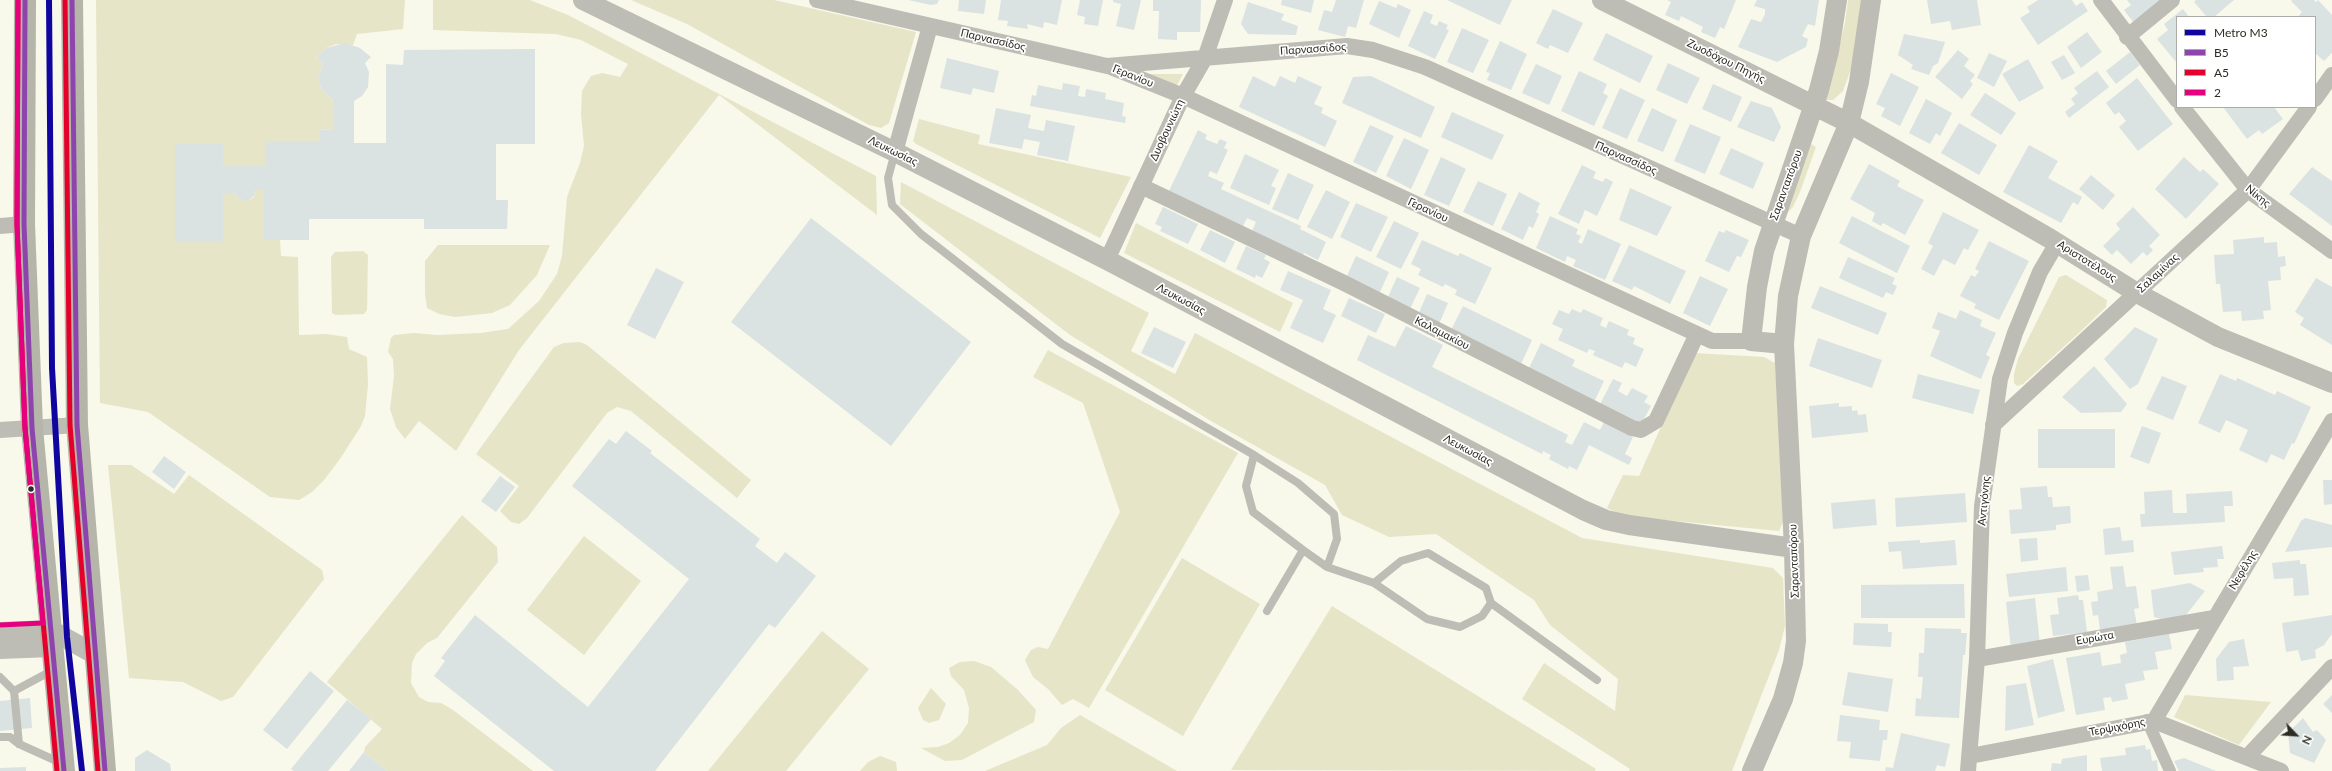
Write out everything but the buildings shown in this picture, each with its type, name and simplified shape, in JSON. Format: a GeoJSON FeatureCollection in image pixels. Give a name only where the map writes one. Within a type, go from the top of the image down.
{"type":"FeatureCollection","features":[{"type":"Feature","properties":{"kind":"main road"},"geometry":{"type":"LineString","coordinates":[[26,0],[24,224],[32,428],[64,768]]}},
{"type":"Feature","properties":{"kind":"main road"},"geometry":{"type":"LineString","coordinates":[[72,0],[77,425],[105,771]]}},
{"type":"Feature","properties":{"kind":"street","name":"Λευκωσίας"},"geometry":{"type":"LineString","coordinates":[[583,0],[895,152],[1107,260],[1594,514],[1630,525],[1794,548]]}},
{"type":"Feature","properties":{"kind":"street","name":"Παρνασσίδος"},"geometry":{"type":"LineString","coordinates":[[817,0],[1107,66],[1347,46],[1373,50],[1425,67],[1801,236]]}},
{"type":"Feature","properties":{"kind":"street","name":"Δυοβουνιώτη"},"geometry":{"type":"LineString","coordinates":[[1107,260],[1183,96],[1205,58],[1225,0]]}},
{"type":"Feature","properties":{"kind":"street","name":"Ζωοδόχου Πηγής"},"geometry":{"type":"LineString","coordinates":[[1602,0],[1849,123]]}},
{"type":"Feature","properties":{"kind":"street","name":"Σαρανταπόρου"},"geometry":{"type":"LineString","coordinates":[[1751,341],[1757,287],[1764,252],[1772,224],[1815,105],[1828,51],[1837,0]]}},
{"type":"Feature","properties":{"kind":"street","name":"Σαρανταπόρου"},"geometry":{"type":"LineString","coordinates":[[1752,771],[1783,699],[1793,663],[1796,620],[1794,548],[1784,344],[1788,296],[1801,236],[1849,123],[1859,82],[1871,0]]}},
{"type":"Feature","properties":{"kind":"street"},"geometry":{"type":"LineString","coordinates":[[2101,0],[2127,37],[2176,99]]}},
{"type":"Feature","properties":{"kind":"street"},"geometry":{"type":"LineString","coordinates":[[2127,37],[2172,0]]}},
{"type":"Feature","properties":{"kind":"street"},"geometry":{"type":"LineString","coordinates":[[895,152],[930,26]]}},
{"type":"Feature","properties":{"kind":"street","name":"Γερανίου"},"geometry":{"type":"LineString","coordinates":[[1107,66],[1183,96],[1712,341],[1751,341]]}},
{"type":"Feature","properties":{"kind":"street"},"geometry":{"type":"LineString","coordinates":[[2316,98],[2332,75]]}},
{"type":"Feature","properties":{"kind":"street","name":"Νίκης"},"geometry":{"type":"LineString","coordinates":[[2183,108],[2248,190],[2332,251]]}},
{"type":"Feature","properties":{"kind":"street","name":"Σαλαμίνας"},"geometry":{"type":"LineString","coordinates":[[1993,425],[2248,190],[2308,108]]}},
{"type":"Feature","properties":{"kind":"street","name":"Αριστοτέλους"},"geometry":{"type":"LineString","coordinates":[[1849,123],[2057,243],[2137,293],[2218,336],[2332,383]]}},
{"type":"Feature","properties":{"kind":"street","name":"Καλαμακίου"},"geometry":{"type":"LineString","coordinates":[[1141,186],[1342,282],[1632,428],[1642,430],[1656,421],[1697,334]]}},
{"type":"Feature","properties":{"kind":"street"},"geometry":{"type":"LineString","coordinates":[[0,226],[24,224]]}},
{"type":"Feature","properties":{"kind":"street","name":"Αντιγόνης"},"geometry":{"type":"LineString","coordinates":[[1969,764],[1976,659],[1982,506],[2000,379],[2015,333],[2040,272],[2057,243]]}},
{"type":"Feature","properties":{"kind":"street"},"geometry":{"type":"LineString","coordinates":[[1751,341],[1784,344]]}},
{"type":"Feature","properties":{"kind":"street","name":"Νεφέλης"},"geometry":{"type":"LineString","coordinates":[[2151,721],[2332,420]]}},
{"type":"Feature","properties":{"kind":"street"},"geometry":{"type":"LineString","coordinates":[[0,430],[77,425]]}},
{"type":"Feature","properties":{"kind":"street","name":"Ευρώτα"},"geometry":{"type":"LineString","coordinates":[[1976,659],[2214,618]]}},
{"type":"Feature","properties":{"kind":"street"},"geometry":{"type":"LineString","coordinates":[[0,632],[51,638],[96,655]]}},
{"type":"Feature","properties":{"kind":"street"},"geometry":{"type":"LineString","coordinates":[[0,649],[51,638]]}},
{"type":"Feature","properties":{"kind":"street"},"geometry":{"type":"LineString","coordinates":[[2247,757],[2332,667]]}},
{"type":"Feature","properties":{"kind":"street"},"geometry":{"type":"LineString","coordinates":[[2151,721],[2170,771]]}},
{"type":"Feature","properties":{"kind":"street","name":"Τερψιχόρης"},"geometry":{"type":"LineString","coordinates":[[1969,764],[2151,721],[2281,771]]}},
{"type":"Feature","properties":{"kind":"lane"},"geometry":{"type":"LineString","coordinates":[[895,152],[888,178],[892,205],[921,234],[1062,344],[1298,482],[1334,514],[1337,539],[1327,567]]}},
{"type":"Feature","properties":{"kind":"lane"},"geometry":{"type":"LineString","coordinates":[[1254,455],[1246,486],[1254,512],[1327,567],[1374,583],[1428,619],[1460,627],[1482,616],[1491,603]]}},
{"type":"Feature","properties":{"kind":"lane"},"geometry":{"type":"LineString","coordinates":[[1267,611],[1303,550]]}},
{"type":"Feature","properties":{"kind":"lane"},"geometry":{"type":"LineString","coordinates":[[1374,583],[1401,561],[1428,553],[1486,588],[1491,603],[1597,680]]}},
{"type":"Feature","properties":{"kind":"lane"},"geometry":{"type":"LineString","coordinates":[[14,691],[54,669]]}},
{"type":"Feature","properties":{"kind":"lane"},"geometry":{"type":"LineString","coordinates":[[0,677],[14,691],[19,744]]}},
{"type":"Feature","properties":{"kind":"lane"},"geometry":{"type":"LineString","coordinates":[[0,737],[10,737],[19,744],[64,768]]}},
{"type":"Feature","properties":{"kind":"green space"},"geometry":{"type":"Polygon","coordinates":[[[96,0],[405,0],[403,29],[357,34],[353,45],[336,44],[326,48],[316,58],[323,63],[318,78],[321,89],[334,101],[334,129],[320,130],[320,141],[265,141],[265,166],[223,166],[223,144],[175,144],[175,241],[222,241],[223,193],[235,193],[238,198],[246,202],[254,197],[255,190],[264,190],[264,240],[280,240],[281,256],[298,257],[299,335],[326,334],[347,337],[349,349],[367,357],[368,384],[365,416],[361,426],[340,459],[324,480],[312,492],[299,500],[270,497],[148,412],[100,403],[96,0]]]}},
{"type":"Feature","properties":{"kind":"green space"},"geometry":{"type":"Polygon","coordinates":[[[433,0],[530,0],[568,15],[876,176],[877,215],[719,95],[519,350],[456,451],[419,421],[405,439],[396,427],[390,409],[394,376],[393,359],[388,352],[391,338],[394,335],[414,333],[437,335],[481,333],[508,329],[539,301],[557,274],[562,256],[567,197],[580,163],[584,146],[581,114],[582,91],[591,76],[602,73],[620,77],[628,64],[581,40],[556,34],[433,30],[433,0]]]}},
{"type":"Feature","properties":{"kind":"green space"},"geometry":{"type":"Polygon","coordinates":[[[631,0],[774,0],[916,32],[889,123],[881,128],[869,125],[687,24],[631,0]]]}},
{"type":"Feature","properties":{"kind":"green space"},"geometry":{"type":"Polygon","coordinates":[[[1848,0],[1867,0],[1854,61],[1843,91],[1833,100],[1826,100],[1822,95],[1836,58],[1845,23],[1848,0]]]}},
{"type":"Feature","properties":{"kind":"green space"},"geometry":{"type":"Polygon","coordinates":[[[1147,74],[1183,74],[1176,87],[1147,74]]]}},
{"type":"Feature","properties":{"kind":"green space"},"geometry":{"type":"Polygon","coordinates":[[[919,119],[980,135],[978,144],[1131,177],[1100,238],[916,144],[913,141],[919,119]]]}},
{"type":"Feature","properties":{"kind":"green space"},"geometry":{"type":"Polygon","coordinates":[[[1811,144],[1816,147],[1800,192],[1793,207],[1784,216],[1811,144]]]}},
{"type":"Feature","properties":{"kind":"green space"},"geometry":{"type":"Polygon","coordinates":[[[901,182],[1149,313],[1131,351],[1175,374],[1195,333],[1582,538],[1773,568],[1783,578],[1785,626],[1779,650],[1732,771],[1629,771],[1630,769],[1522,699],[1544,663],[1615,711],[1618,679],[1550,625],[1534,600],[1436,534],[1389,537],[1342,515],[1325,485],[1211,421],[1070,335],[900,204],[901,182]]]}},
{"type":"Feature","properties":{"kind":"green space"},"geometry":{"type":"Polygon","coordinates":[[[1136,223],[1293,303],[1280,332],[1124,253],[1136,223]]]}},
{"type":"Feature","properties":{"kind":"green space"},"geometry":{"type":"Polygon","coordinates":[[[438,245],[550,245],[537,275],[510,305],[492,313],[455,317],[439,314],[427,308],[425,294],[425,261],[438,245]]]}},
{"type":"Feature","properties":{"kind":"green space"},"geometry":{"type":"Polygon","coordinates":[[[363,251],[368,255],[367,310],[364,314],[336,315],[332,313],[331,257],[335,252],[363,251]]]}},
{"type":"Feature","properties":{"kind":"green space"},"geometry":{"type":"Polygon","coordinates":[[[2066,275],[2107,300],[2106,307],[2023,384],[2017,386],[2014,383],[2014,374],[2018,359],[2059,277],[2066,275]]]}},
{"type":"Feature","properties":{"kind":"green space"},"geometry":{"type":"Polygon","coordinates":[[[580,342],[587,345],[751,480],[737,498],[631,411],[617,407],[607,413],[527,518],[519,524],[511,522],[500,511],[519,486],[476,454],[554,347],[564,343],[580,342]]]}},
{"type":"Feature","properties":{"kind":"green space"},"geometry":{"type":"Polygon","coordinates":[[[1048,350],[1238,453],[1089,708],[1073,699],[1062,705],[1048,689],[1033,677],[1025,660],[1031,650],[1038,647],[1048,649],[1120,512],[1083,403],[1033,377],[1048,350]]]}},
{"type":"Feature","properties":{"kind":"green space"},"geometry":{"type":"Polygon","coordinates":[[[1694,353],[1764,357],[1775,363],[1784,519],[1779,531],[1623,516],[1607,508],[1623,475],[1639,476],[1694,353]]]}},
{"type":"Feature","properties":{"kind":"green space"},"geometry":{"type":"Polygon","coordinates":[[[108,465],[131,465],[174,494],[189,475],[322,570],[324,579],[233,697],[221,701],[183,682],[129,678],[108,465]]]}},
{"type":"Feature","properties":{"kind":"green space"},"geometry":{"type":"Polygon","coordinates":[[[462,515],[497,547],[498,562],[437,638],[427,643],[416,654],[412,663],[411,683],[419,697],[428,702],[441,703],[453,710],[533,771],[387,771],[364,752],[365,747],[382,729],[327,682],[462,515]]]}},
{"type":"Feature","properties":{"kind":"green space"},"geometry":{"type":"Polygon","coordinates":[[[584,536],[641,581],[584,655],[527,610],[584,536]]]}},
{"type":"Feature","properties":{"kind":"green space"},"geometry":{"type":"Polygon","coordinates":[[[1182,558],[1260,604],[1183,736],[1105,690],[1182,558]]]}},
{"type":"Feature","properties":{"kind":"green space"},"geometry":{"type":"Polygon","coordinates":[[[1332,606],[1596,769],[1595,771],[1231,770],[1332,606]]]}},
{"type":"Feature","properties":{"kind":"green space"},"geometry":{"type":"Polygon","coordinates":[[[822,631],[869,669],[786,771],[708,771],[822,631]]]}},
{"type":"Feature","properties":{"kind":"green space"},"geometry":{"type":"Polygon","coordinates":[[[974,661],[991,667],[1018,690],[1036,710],[1034,722],[962,760],[945,761],[921,748],[938,747],[949,743],[960,735],[968,723],[969,708],[964,690],[951,676],[949,668],[960,662],[974,661]]]}},
{"type":"Feature","properties":{"kind":"green space"},"geometry":{"type":"Polygon","coordinates":[[[931,688],[946,704],[939,720],[929,723],[923,720],[918,708],[931,688]]]}},
{"type":"Feature","properties":{"kind":"green space"},"geometry":{"type":"Polygon","coordinates":[[[2185,695],[2271,702],[2239,745],[2174,717],[2185,695]]]}},
{"type":"Feature","properties":{"kind":"green space"},"geometry":{"type":"Polygon","coordinates":[[[1080,715],[1177,771],[985,771],[1047,745],[1061,728],[1080,715]]]}},
{"type":"Feature","properties":{"kind":"green space"},"geometry":{"type":"Polygon","coordinates":[[[880,756],[896,762],[897,771],[860,771],[868,762],[880,756]]]}},
{"type":"Feature","properties":{"kind":"metro line","name":"Μ3"},"geometry":{"type":"LineString","coordinates":[[49,0],[52,368],[67,637],[82,771]]}},
{"type":"Feature","properties":{"kind":"transit line","name":"A5"},"geometry":{"type":"LineString","coordinates":[[18,0],[17,224],[25,428],[57,771]]}},
{"type":"Feature","properties":{"kind":"transit line","name":"2"},"geometry":{"type":"LineString","coordinates":[[0,625],[43,623],[25,428],[17,224],[18,0]]}},
{"type":"Feature","properties":{"kind":"transit line","name":"Β5"},"geometry":{"type":"LineString","coordinates":[[25,0],[24,224],[32,428],[64,771]]}},
{"type":"Feature","properties":{"kind":"transit line","name":"A5"},"geometry":{"type":"LineString","coordinates":[[65,0],[70,425],[98,771]]}},
{"type":"Feature","properties":{"kind":"transit line","name":"Β5"},"geometry":{"type":"LineString","coordinates":[[72,0],[77,425],[105,771]]}}]}
